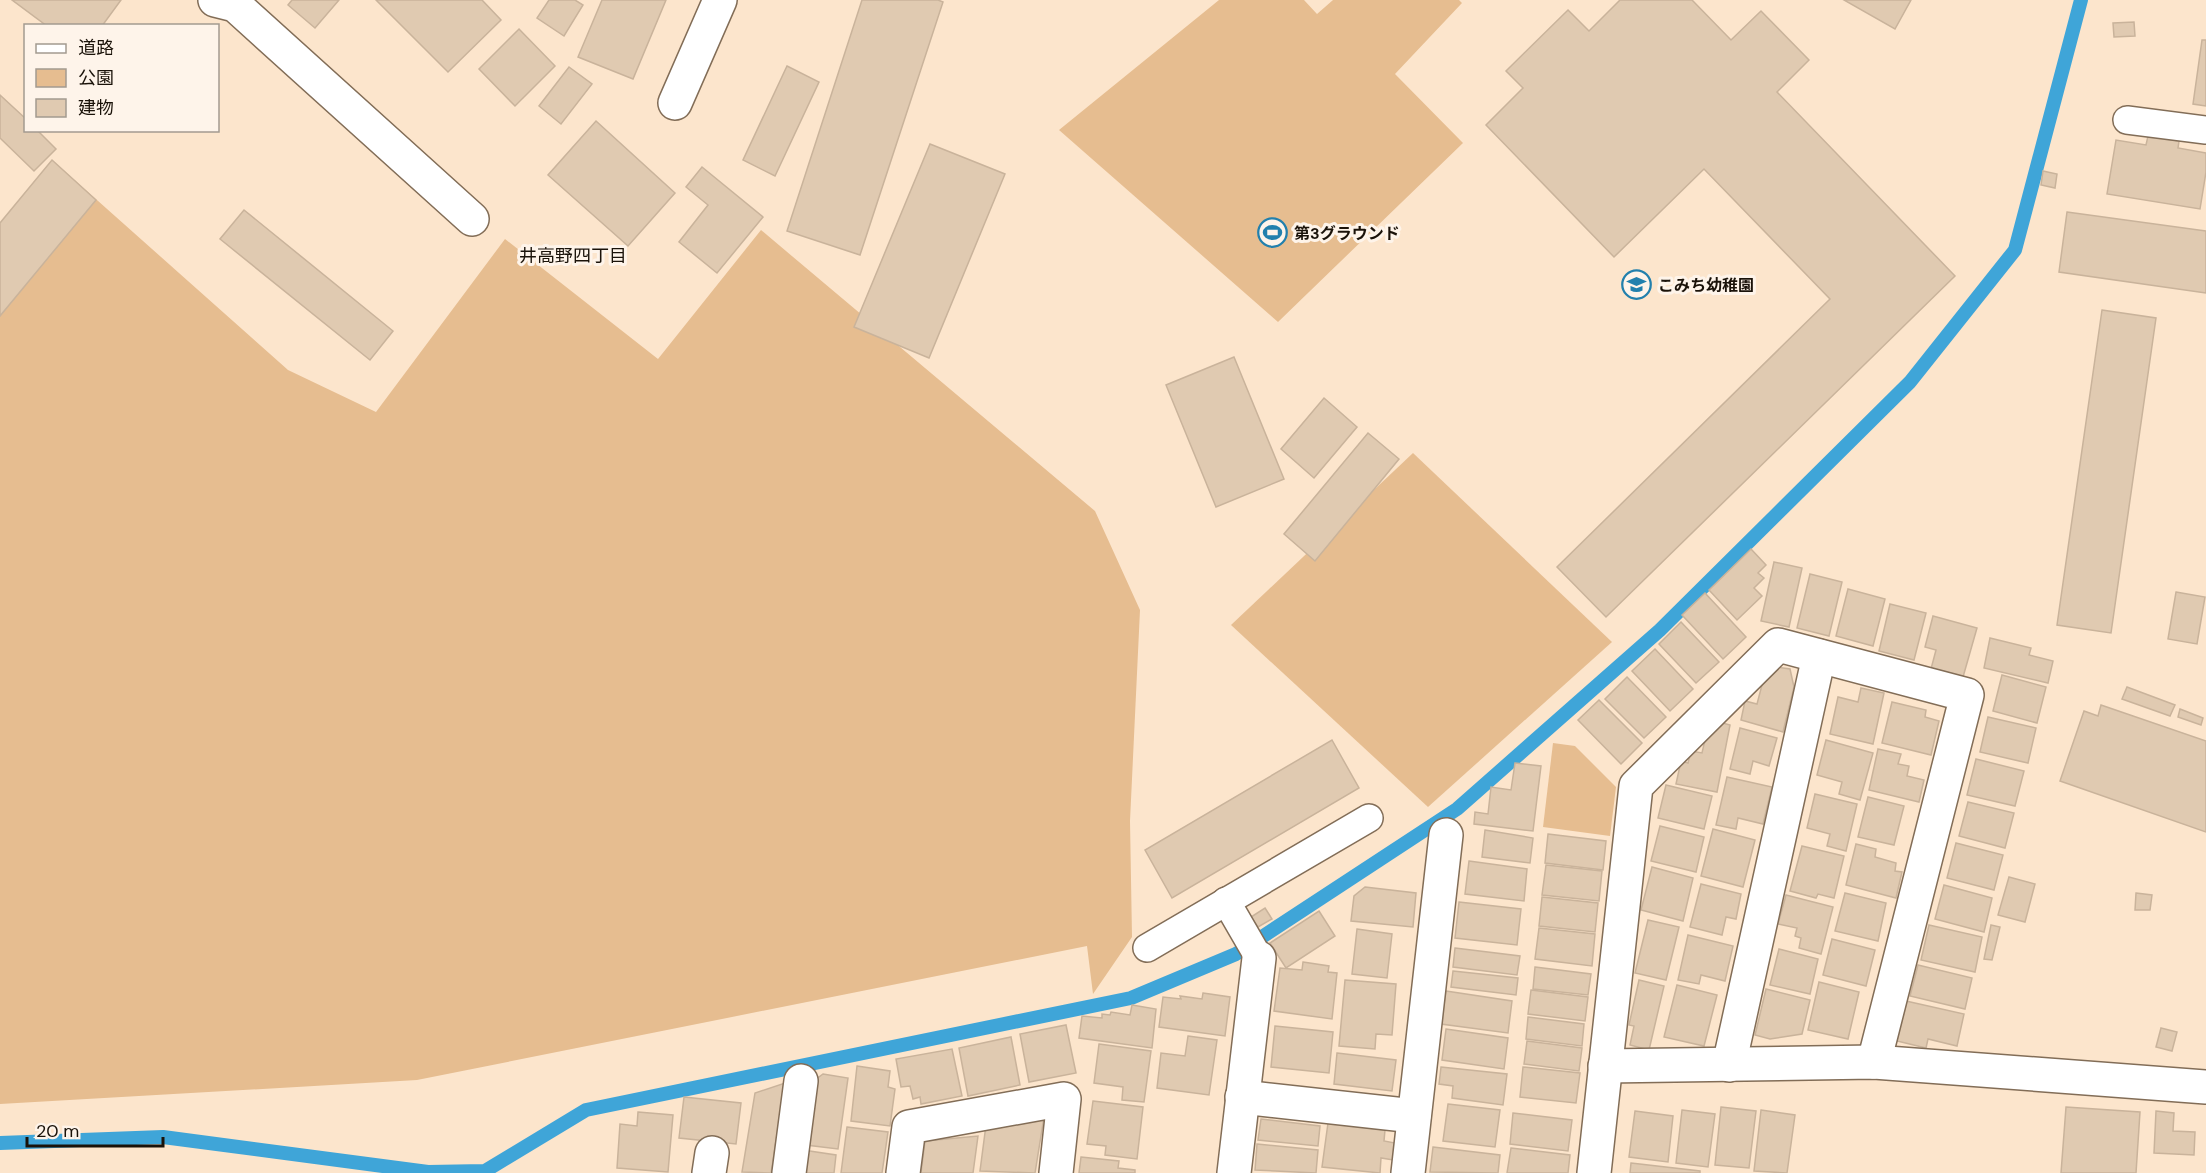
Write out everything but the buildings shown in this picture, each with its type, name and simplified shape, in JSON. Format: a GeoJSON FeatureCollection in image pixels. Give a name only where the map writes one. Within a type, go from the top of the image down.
{"type":"FeatureCollection","features":[{"type":"Feature","properties":{"kind":"street"},"geometry":{"type":"LineString","coordinates":[[214,0],[235,4],[472,219]]}},
{"type":"Feature","properties":{"kind":"street"},"geometry":{"type":"LineString","coordinates":[[675,104],[720,0]]}},
{"type":"Feature","properties":{"kind":"street"},"geometry":{"type":"LineString","coordinates":[[1594,1173],[1636,786],[1778,645],[1967,695],[1874,1062]]}},
{"type":"Feature","properties":{"kind":"street"},"geometry":{"type":"LineString","coordinates":[[1729,1065],[1819,656]]}},
{"type":"Feature","properties":{"kind":"street"},"geometry":{"type":"LineString","coordinates":[[1408,1173],[1446,835]]}},
{"type":"Feature","properties":{"kind":"street"},"geometry":{"type":"LineString","coordinates":[[1234,1173],[1259,958]]}},
{"type":"Feature","properties":{"kind":"street"},"geometry":{"type":"LineString","coordinates":[[1605,1066],[1874,1062],[2206,1087]]}},
{"type":"Feature","properties":{"kind":"street"},"geometry":{"type":"LineString","coordinates":[[789,1173],[801,1081]]}},
{"type":"Feature","properties":{"kind":"street"},"geometry":{"type":"LineString","coordinates":[[1242,1097],[1414,1116]]}},
{"type":"Feature","properties":{"kind":"street"},"geometry":{"type":"LineString","coordinates":[[903,1173],[909,1127],[1065,1099],[1056,1173]]}},
{"type":"Feature","properties":{"kind":"lane"},"geometry":{"type":"LineString","coordinates":[[2127,120],[2206,130]]}},
{"type":"Feature","properties":{"kind":"lane"},"geometry":{"type":"LineString","coordinates":[[1147,948],[1369,818]]}},
{"type":"Feature","properties":{"kind":"lane"},"geometry":{"type":"LineString","coordinates":[[1226,902],[1259,958]]}},
{"type":"Feature","properties":{"kind":"green space","name":"第3グラウンド"},"geometry":{"type":"Polygon","coordinates":[[[1219,0],[1304,0],[1317,14],[1333,0],[1459,0],[1462,3],[1395,74],[1463,143],[1278,322],[1059,130],[1219,0]]]}},
{"type":"Feature","properties":{"kind":"green space"},"geometry":{"type":"Polygon","coordinates":[[[52,160],[288,370],[376,412],[505,239],[658,359],[761,230],[1095,511],[1140,610],[1130,821],[1132,937],[1093,994],[1087,946],[417,1080],[0,1104],[0,223],[52,160]]]}},
{"type":"Feature","properties":{"kind":"green space"},"geometry":{"type":"Polygon","coordinates":[[[1413,453],[1612,642],[1428,807],[1231,625],[1413,453]]]}},
{"type":"Feature","properties":{"kind":"green space"},"geometry":{"type":"Polygon","coordinates":[[[1553,743],[1575,746],[1616,787],[1610,836],[1543,827],[1553,743]]]}},
{"type":"Feature","properties":{"kind":"waterway"},"geometry":{"type":"LineString","coordinates":[[0,1143],[163,1137],[428,1172],[485,1171],[586,1110],[1131,998],[1236,954],[1457,809],[1660,630],[1910,382],[2015,250],[2081,0]]}},
{"type":"Feature","properties":{"kind":"place","name":"第3グラウンド"},"geometry":{"type":"Point","coordinates":[1273,233]}},
{"type":"Feature","properties":{"kind":"place","name":"こみち幼稚園"},"geometry":{"type":"Point","coordinates":[1637,285]}},
{"type":"Feature","properties":{"kind":"district","name":"井高野四丁目"},"geometry":{"type":"Point","coordinates":[573,256]}}]}
